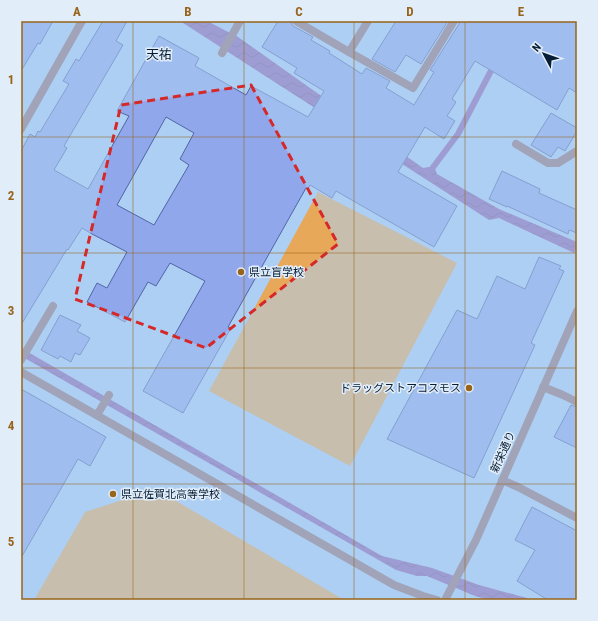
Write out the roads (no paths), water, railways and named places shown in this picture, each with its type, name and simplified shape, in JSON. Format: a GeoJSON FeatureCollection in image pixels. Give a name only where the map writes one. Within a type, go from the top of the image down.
{"type":"FeatureCollection","features":[{"type":"Feature","properties":{"kind":"street"},"geometry":{"type":"LineString","coordinates":[[21,129],[82,21]]}},
{"type":"Feature","properties":{"kind":"street"},"geometry":{"type":"LineString","coordinates":[[222,53],[240,21]]}},
{"type":"Feature","properties":{"kind":"street"},"geometry":{"type":"LineString","coordinates":[[296,21],[412,88],[454,21]]}},
{"type":"Feature","properties":{"kind":"street"},"geometry":{"type":"LineString","coordinates":[[350,52],[368,21]]}},
{"type":"Feature","properties":{"kind":"street"},"geometry":{"type":"LineString","coordinates":[[516,144],[548,163],[558,163],[577,150]]}},
{"type":"Feature","properties":{"kind":"street"},"geometry":{"type":"LineString","coordinates":[[21,360],[52,306]]}},
{"type":"Feature","properties":{"kind":"street","name":"新栄通り"},"geometry":{"type":"LineString","coordinates":[[445,600],[476,540],[577,311]]}},
{"type":"Feature","properties":{"kind":"street"},"geometry":{"type":"LineString","coordinates":[[21,372],[394,585],[437,600]]}},
{"type":"Feature","properties":{"kind":"street"},"geometry":{"type":"LineString","coordinates":[[543,387],[577,402]]}},
{"type":"Feature","properties":{"kind":"street"},"geometry":{"type":"LineString","coordinates":[[97,415],[109,395]]}},
{"type":"Feature","properties":{"kind":"street"},"geometry":{"type":"LineString","coordinates":[[502,480],[577,518]]}},
{"type":"Feature","properties":{"kind":"water"},"geometry":{"type":"Polygon","coordinates":[[[180,21],[207,21],[238,37],[423,168],[429,167],[435,169],[437,174],[499,209],[577,242],[577,247],[574,253],[499,218],[489,220],[180,21]]]}},
{"type":"Feature","properties":{"kind":"water"},"geometry":{"type":"Polygon","coordinates":[[[21,348],[382,556],[432,568],[479,585],[530,600],[489,600],[475,596],[427,576],[417,576],[396,570],[21,356],[21,348]]]}},
{"type":"Feature","properties":{"kind":"waterway"},"geometry":{"type":"LineString","coordinates":[[429,175],[431,170],[458,134],[494,65]]}},
{"type":"Feature","properties":{"kind":"place","name":"県立盲学校"},"geometry":{"type":"Point","coordinates":[241,272]}},
{"type":"Feature","properties":{"kind":"place","name":"ドラッグストアコスモス"},"geometry":{"type":"Point","coordinates":[469,388]}},
{"type":"Feature","properties":{"kind":"place","name":"県立佐賀北高等学校"},"geometry":{"type":"Point","coordinates":[113,494]}},
{"type":"Feature","properties":{"kind":"district","name":"天祐"},"geometry":{"type":"Point","coordinates":[159,54]}}]}
